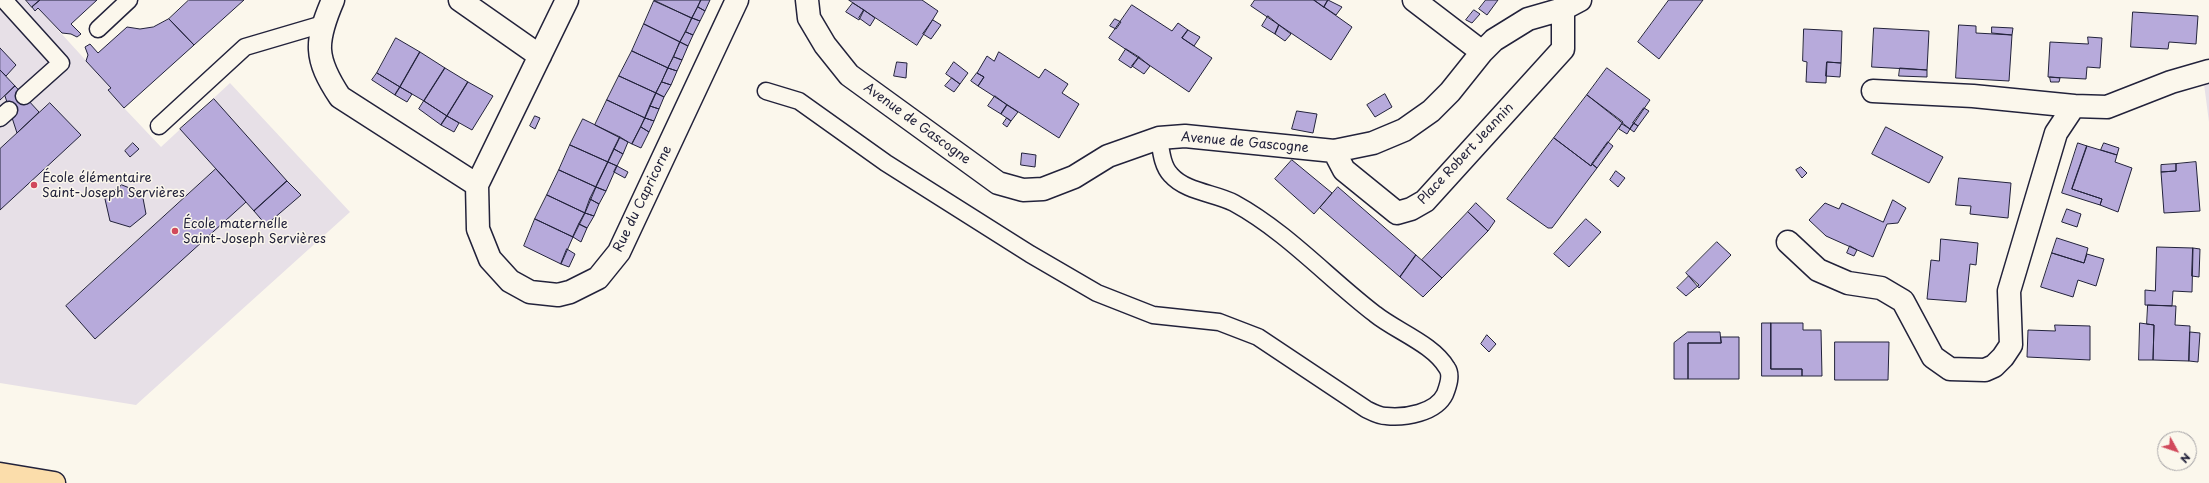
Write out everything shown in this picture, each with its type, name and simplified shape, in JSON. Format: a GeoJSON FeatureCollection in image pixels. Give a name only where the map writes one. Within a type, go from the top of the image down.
{"type":"FeatureCollection","features":[{"type":"Feature","properties":{"kind":"highway"},"geometry":{"type":"LineString","coordinates":[[0,474],[54,483]]}},
{"type":"Feature","properties":{"kind":"street"},"geometry":{"type":"LineString","coordinates":[[333,0],[323,24],[320,55],[326,76],[340,97],[477,185],[567,0]]}},
{"type":"Feature","properties":{"kind":"street"},"geometry":{"type":"LineString","coordinates":[[460,0],[540,56]]}},
{"type":"Feature","properties":{"kind":"street","name":"Rue du Capricorne"},"geometry":{"type":"LineString","coordinates":[[477,185],[478,230],[490,259],[510,281],[530,292],[558,295],[570,292],[598,278],[619,252],[737,0]]}},
{"type":"Feature","properties":{"kind":"street","name":"Avenue de Gascogne"},"geometry":{"type":"LineString","coordinates":[[807,0],[810,18],[825,45],[849,75],[998,183],[1023,190],[1043,189],[1074,177],[1108,156],[1158,138],[1185,136],[1334,151],[1373,144],[1404,130],[1431,111],[1450,92],[1482,52],[1494,40],[1528,19],[1571,5]]}},
{"type":"Feature","properties":{"kind":"street"},"geometry":{"type":"LineString","coordinates":[[1414,0],[1482,52]]}},
{"type":"Feature","properties":{"kind":"street","name":"Place Robert Jeannin"},"geometry":{"type":"LineString","coordinates":[[1334,151],[1344,170],[1398,213],[1421,204],[1563,49],[1571,5]]}},
{"type":"Feature","properties":{"kind":"street"},"geometry":{"type":"LineString","coordinates":[[1873,91],[1973,96],[2074,106],[2107,107],[2171,82],[2209,71]]}},
{"type":"Feature","properties":{"kind":"street"},"geometry":{"type":"LineString","coordinates":[[1788,242],[1818,270],[1848,283],[1881,288],[1903,302],[1933,357],[1950,369],[1985,370],[1994,366],[2003,357],[2011,344],[2010,291],[2056,133],[2074,106]]}},
{"type":"Feature","properties":{"kind":"lane"},"geometry":{"type":"LineString","coordinates":[[4,0],[61,63],[24,96]]}},
{"type":"Feature","properties":{"kind":"lane"},"geometry":{"type":"LineString","coordinates":[[98,29],[129,0]]}},
{"type":"Feature","properties":{"kind":"lane"},"geometry":{"type":"LineString","coordinates":[[159,126],[245,47],[323,24]]}},
{"type":"Feature","properties":{"kind":"lane"},"geometry":{"type":"LineString","coordinates":[[766,91],[799,101],[886,163],[1030,254],[1097,293],[1153,315],[1218,322],[1258,337],[1366,409],[1385,416],[1408,415],[1427,410],[1443,398],[1449,384],[1448,369],[1438,355],[1375,314],[1318,264],[1253,215],[1233,203],[1184,184],[1171,175],[1165,166],[1158,138]]}},
{"type":"Feature","properties":{"kind":"shaded area","name":"École maternelle Saint-Joseph Servières"},"geometry":{"type":"Polygon","coordinates":[[[0,0],[25,0],[35,11],[38,8],[111,88],[108,91],[161,147],[230,83],[350,212],[136,405],[0,383],[0,0]]]}},
{"type":"Feature","properties":{"kind":"shaded area"},"geometry":{"type":"Polygon","coordinates":[[[2209,83],[2209,122],[2204,84],[2209,83]]]}},
{"type":"Feature","properties":{"kind":"building"},"geometry":{"type":"Polygon","coordinates":[[[26,0],[40,0],[32,7],[26,0]]]}},
{"type":"Feature","properties":{"kind":"building"},"geometry":{"type":"Polygon","coordinates":[[[40,0],[97,0],[71,24],[81,34],[77,37],[71,34],[62,33],[38,8],[35,11],[32,7],[40,0]]]}},
{"type":"Feature","properties":{"kind":"building"},"geometry":{"type":"Polygon","coordinates":[[[189,0],[244,0],[194,45],[169,19],[189,0]]]}},
{"type":"Feature","properties":{"kind":"building"},"geometry":{"type":"Polygon","coordinates":[[[654,0],[701,0],[692,18],[654,0]]]}},
{"type":"Feature","properties":{"kind":"building"},"geometry":{"type":"Polygon","coordinates":[[[701,0],[710,0],[705,11],[698,7],[701,0]]]}},
{"type":"Feature","properties":{"kind":"building"},"geometry":{"type":"Polygon","coordinates":[[[849,0],[922,0],[938,11],[917,45],[849,0]]]}},
{"type":"Feature","properties":{"kind":"building"},"geometry":{"type":"Polygon","coordinates":[[[1255,0],[1314,0],[1352,27],[1331,60],[1251,6],[1255,0]]]}},
{"type":"Feature","properties":{"kind":"building"},"geometry":{"type":"Polygon","coordinates":[[[1314,0],[1328,0],[1324,7],[1314,0]]]}},
{"type":"Feature","properties":{"kind":"building"},"geometry":{"type":"Polygon","coordinates":[[[1328,0],[1342,7],[1336,15],[1324,7],[1328,0]]]}},
{"type":"Feature","properties":{"kind":"building"},"geometry":{"type":"Polygon","coordinates":[[[1486,0],[1498,0],[1487,15],[1479,9],[1486,0]]]}},
{"type":"Feature","properties":{"kind":"building"},"geometry":{"type":"Polygon","coordinates":[[[1669,0],[1703,0],[1659,59],[1638,42],[1669,0]]]}},
{"type":"Feature","properties":{"kind":"building"},"geometry":{"type":"Polygon","coordinates":[[[654,1],[692,18],[680,42],[644,24],[654,1]]]}},
{"type":"Feature","properties":{"kind":"building"},"geometry":{"type":"Polygon","coordinates":[[[853,3],[864,10],[859,20],[846,12],[853,3]]]}},
{"type":"Feature","properties":{"kind":"building"},"geometry":{"type":"Polygon","coordinates":[[[1132,5],[1172,31],[1178,23],[1188,30],[1182,38],[1212,58],[1189,92],[1109,38],[1132,5]]]}},
{"type":"Feature","properties":{"kind":"building"},"geometry":{"type":"Polygon","coordinates":[[[698,7],[705,11],[700,21],[692,18],[698,7]]]}},
{"type":"Feature","properties":{"kind":"building"},"geometry":{"type":"Polygon","coordinates":[[[864,10],[875,18],[870,26],[859,18],[864,10]]]}},
{"type":"Feature","properties":{"kind":"building"},"geometry":{"type":"Polygon","coordinates":[[[1474,10],[1480,14],[1472,23],[1466,20],[1474,10]]]}},
{"type":"Feature","properties":{"kind":"building"},"geometry":{"type":"Polygon","coordinates":[[[2133,12],[2198,16],[2196,44],[2169,42],[2168,49],[2131,47],[2133,12]]]}},
{"type":"Feature","properties":{"kind":"building"},"geometry":{"type":"Polygon","coordinates":[[[1268,16],[1279,25],[1275,34],[1262,26],[1268,16]]]}},
{"type":"Feature","properties":{"kind":"building"},"geometry":{"type":"Polygon","coordinates":[[[692,18],[700,21],[693,35],[686,32],[692,18]]]}},
{"type":"Feature","properties":{"kind":"building"},"geometry":{"type":"Polygon","coordinates":[[[169,19],[194,45],[124,108],[108,90],[111,88],[86,61],[88,55],[85,47],[90,44],[98,53],[127,27],[140,29],[153,27],[169,19]]]}},
{"type":"Feature","properties":{"kind":"building"},"geometry":{"type":"Polygon","coordinates":[[[1115,19],[1121,22],[1116,29],[1110,26],[1115,19]]]}},
{"type":"Feature","properties":{"kind":"building"},"geometry":{"type":"Polygon","coordinates":[[[933,20],[941,25],[931,39],[923,34],[933,20]]]}},
{"type":"Feature","properties":{"kind":"building"},"geometry":{"type":"Polygon","coordinates":[[[644,24],[680,42],[668,68],[632,51],[644,24]]]}},
{"type":"Feature","properties":{"kind":"building"},"geometry":{"type":"Polygon","coordinates":[[[1279,25],[1291,34],[1285,41],[1275,34],[1279,25]]]}},
{"type":"Feature","properties":{"kind":"building"},"geometry":{"type":"Polygon","coordinates":[[[1959,25],[1976,26],[1976,33],[2012,35],[2009,81],[1956,78],[1959,25]]]}},
{"type":"Feature","properties":{"kind":"building"},"geometry":{"type":"Polygon","coordinates":[[[1992,27],[2013,28],[2012,35],[1992,33],[1992,27]]]}},
{"type":"Feature","properties":{"kind":"building"},"geometry":{"type":"Polygon","coordinates":[[[1874,28],[1929,31],[1927,70],[1872,67],[1874,28]]]}},
{"type":"Feature","properties":{"kind":"building"},"geometry":{"type":"Polygon","coordinates":[[[1804,29],[1842,31],[1841,63],[1827,62],[1826,83],[1806,82],[1807,62],[1803,61],[1804,29]]]}},
{"type":"Feature","properties":{"kind":"building"},"geometry":{"type":"Polygon","coordinates":[[[1188,30],[1200,37],[1194,46],[1182,38],[1188,30]]]}},
{"type":"Feature","properties":{"kind":"building"},"geometry":{"type":"Polygon","coordinates":[[[686,32],[693,35],[688,46],[680,42],[686,32]]]}},
{"type":"Feature","properties":{"kind":"building"},"geometry":{"type":"Polygon","coordinates":[[[2088,37],[2102,38],[2100,68],[2087,67],[2086,79],[2048,77],[2050,42],[2088,44],[2088,37]]]}},
{"type":"Feature","properties":{"kind":"building"},"geometry":{"type":"Polygon","coordinates":[[[396,38],[420,52],[400,87],[377,73],[396,38]]]}},
{"type":"Feature","properties":{"kind":"building"},"geometry":{"type":"Polygon","coordinates":[[[680,42],[688,46],[682,60],[674,57],[680,42]]]}},
{"type":"Feature","properties":{"kind":"building"},"geometry":{"type":"Polygon","coordinates":[[[0,48],[16,65],[6,76],[0,70],[0,48]]]}},
{"type":"Feature","properties":{"kind":"building"},"geometry":{"type":"Polygon","coordinates":[[[1126,49],[1139,57],[1131,68],[1119,60],[1126,49]]]}},
{"type":"Feature","properties":{"kind":"building"},"geometry":{"type":"Polygon","coordinates":[[[632,51],[668,68],[656,93],[619,76],[632,51]]]}},
{"type":"Feature","properties":{"kind":"building"},"geometry":{"type":"Polygon","coordinates":[[[420,52],[445,68],[424,101],[400,87],[420,52]]]}},
{"type":"Feature","properties":{"kind":"building"},"geometry":{"type":"Polygon","coordinates":[[[999,52],[1039,78],[1045,69],[1068,84],[1062,93],[1079,104],[1059,138],[978,86],[984,77],[977,73],[987,56],[994,61],[999,52]]]}},
{"type":"Feature","properties":{"kind":"building"},"geometry":{"type":"Polygon","coordinates":[[[674,57],[682,60],[677,71],[668,68],[674,57]]]}},
{"type":"Feature","properties":{"kind":"building"},"geometry":{"type":"Polygon","coordinates":[[[1139,57],[1150,66],[1144,74],[1132,66],[1139,57]]]}},
{"type":"Feature","properties":{"kind":"building"},"geometry":{"type":"Polygon","coordinates":[[[897,62],[907,63],[906,78],[894,76],[897,62]]]}},
{"type":"Feature","properties":{"kind":"building"},"geometry":{"type":"Polygon","coordinates":[[[954,62],[968,73],[960,84],[946,74],[954,62]]]}},
{"type":"Feature","properties":{"kind":"building"},"geometry":{"type":"Polygon","coordinates":[[[1827,62],[1841,63],[1840,77],[1826,76],[1827,62]]]}},
{"type":"Feature","properties":{"kind":"building"},"geometry":{"type":"Polygon","coordinates":[[[445,68],[468,82],[447,116],[424,101],[445,68]]]}},
{"type":"Feature","properties":{"kind":"building"},"geometry":{"type":"Polygon","coordinates":[[[668,68],[677,71],[671,85],[662,82],[668,68]]]}},
{"type":"Feature","properties":{"kind":"building"},"geometry":{"type":"Polygon","coordinates":[[[1607,68],[1650,100],[1630,129],[1587,95],[1607,68]]]}},
{"type":"Feature","properties":{"kind":"building"},"geometry":{"type":"Polygon","coordinates":[[[1900,68],[1927,70],[1927,77],[1899,76],[1900,68]]]}},
{"type":"Feature","properties":{"kind":"building"},"geometry":{"type":"Polygon","coordinates":[[[0,70],[15,86],[0,100],[0,70]]]}},
{"type":"Feature","properties":{"kind":"building"},"geometry":{"type":"Polygon","coordinates":[[[377,73],[400,87],[395,95],[372,80],[377,73]]]}},
{"type":"Feature","properties":{"kind":"building"},"geometry":{"type":"Polygon","coordinates":[[[977,73],[984,77],[978,86],[971,81],[977,73]]]}},
{"type":"Feature","properties":{"kind":"building"},"geometry":{"type":"Polygon","coordinates":[[[619,76],[656,93],[645,118],[607,100],[619,76]]]}},
{"type":"Feature","properties":{"kind":"building"},"geometry":{"type":"Polygon","coordinates":[[[2050,77],[2060,78],[2059,82],[2051,82],[2050,77]]]}},
{"type":"Feature","properties":{"kind":"building"},"geometry":{"type":"Polygon","coordinates":[[[952,78],[960,84],[954,92],[945,86],[952,78]]]}},
{"type":"Feature","properties":{"kind":"building"},"geometry":{"type":"Polygon","coordinates":[[[468,82],[493,96],[472,130],[447,116],[468,82]]]}},
{"type":"Feature","properties":{"kind":"building"},"geometry":{"type":"Polygon","coordinates":[[[662,82],[671,85],[664,97],[656,93],[662,82]]]}},
{"type":"Feature","properties":{"kind":"building"},"geometry":{"type":"Polygon","coordinates":[[[15,86],[39,112],[17,133],[5,96],[15,86]]]}},
{"type":"Feature","properties":{"kind":"building"},"geometry":{"type":"Polygon","coordinates":[[[400,87],[412,94],[407,102],[395,95],[400,87]]]}},
{"type":"Feature","properties":{"kind":"building"},"geometry":{"type":"Polygon","coordinates":[[[656,93],[664,97],[659,109],[650,106],[656,93]]]}},
{"type":"Feature","properties":{"kind":"building"},"geometry":{"type":"Polygon","coordinates":[[[1385,94],[1392,107],[1375,117],[1367,105],[1385,94]]]}},
{"type":"Feature","properties":{"kind":"building"},"geometry":{"type":"Polygon","coordinates":[[[1587,95],[1623,122],[1591,166],[1554,138],[1587,95]]]}},
{"type":"Feature","properties":{"kind":"building"},"geometry":{"type":"Polygon","coordinates":[[[995,96],[1007,105],[1001,114],[988,106],[995,96]]]}},
{"type":"Feature","properties":{"kind":"building"},"geometry":{"type":"Polygon","coordinates":[[[214,99],[287,181],[254,211],[180,129],[214,99]]]}},
{"type":"Feature","properties":{"kind":"building"},"geometry":{"type":"Polygon","coordinates":[[[607,100],[645,118],[632,144],[595,125],[607,100]]]}},
{"type":"Feature","properties":{"kind":"building"},"geometry":{"type":"Polygon","coordinates":[[[424,101],[447,116],[441,125],[419,109],[424,101]]]}},
{"type":"Feature","properties":{"kind":"building"},"geometry":{"type":"Polygon","coordinates":[[[50,103],[81,135],[0,210],[0,149],[50,103]]]}},
{"type":"Feature","properties":{"kind":"building"},"geometry":{"type":"Polygon","coordinates":[[[1007,105],[1018,112],[1011,121],[1001,114],[1007,105]]]}},
{"type":"Feature","properties":{"kind":"building"},"geometry":{"type":"Polygon","coordinates":[[[650,106],[659,109],[654,121],[645,118],[650,106]]]}},
{"type":"Feature","properties":{"kind":"building"},"geometry":{"type":"Polygon","coordinates":[[[1644,108],[1649,111],[1638,126],[1633,123],[1644,108]]]}},
{"type":"Feature","properties":{"kind":"building"},"geometry":{"type":"Polygon","coordinates":[[[1297,111],[1317,114],[1313,133],[1292,129],[1297,111]]]}},
{"type":"Feature","properties":{"kind":"building"},"geometry":{"type":"Polygon","coordinates":[[[447,116],[459,123],[454,132],[441,125],[447,116]]]}},
{"type":"Feature","properties":{"kind":"building"},"geometry":{"type":"Polygon","coordinates":[[[535,116],[540,118],[535,129],[530,126],[535,116]]]}},
{"type":"Feature","properties":{"kind":"building"},"geometry":{"type":"Polygon","coordinates":[[[645,118],[654,121],[649,132],[641,127],[645,118]]]}},
{"type":"Feature","properties":{"kind":"building"},"geometry":{"type":"Polygon","coordinates":[[[1007,118],[1011,121],[1007,127],[1003,124],[1007,118]]]}},
{"type":"Feature","properties":{"kind":"building"},"geometry":{"type":"Polygon","coordinates":[[[583,119],[620,137],[608,162],[570,145],[583,119]]]}},
{"type":"Feature","properties":{"kind":"building"},"geometry":{"type":"Polygon","coordinates":[[[1634,123],[1638,126],[1634,132],[1630,129],[1634,123]]]}},
{"type":"Feature","properties":{"kind":"building"},"geometry":{"type":"Polygon","coordinates":[[[1622,124],[1630,129],[1627,134],[1619,129],[1622,124]]]}},
{"type":"Feature","properties":{"kind":"building"},"geometry":{"type":"Polygon","coordinates":[[[641,127],[649,132],[641,148],[632,144],[641,127]]]}},
{"type":"Feature","properties":{"kind":"building"},"geometry":{"type":"Polygon","coordinates":[[[1886,127],[1943,157],[1929,183],[1872,154],[1886,127]]]}},
{"type":"Feature","properties":{"kind":"building"},"geometry":{"type":"Polygon","coordinates":[[[620,137],[628,142],[623,154],[614,149],[620,137]]]}},
{"type":"Feature","properties":{"kind":"building"},"geometry":{"type":"Polygon","coordinates":[[[1554,138],[1591,166],[1592,164],[1597,168],[1552,228],[1548,228],[1507,199],[1554,138]]]}},
{"type":"Feature","properties":{"kind":"building"},"geometry":{"type":"Polygon","coordinates":[[[1608,142],[1613,146],[1597,168],[1592,164],[1608,142]]]}},
{"type":"Feature","properties":{"kind":"building"},"geometry":{"type":"Polygon","coordinates":[[[133,143],[139,149],[130,157],[125,151],[133,143]]]}},
{"type":"Feature","properties":{"kind":"building"},"geometry":{"type":"Polygon","coordinates":[[[2078,143],[2087,146],[2072,189],[2102,199],[2100,205],[2062,193],[2078,143]]]}},
{"type":"Feature","properties":{"kind":"building"},"geometry":{"type":"Polygon","coordinates":[[[2104,143],[2119,148],[2117,155],[2101,150],[2104,143]]]}},
{"type":"Feature","properties":{"kind":"building"},"geometry":{"type":"Polygon","coordinates":[[[570,145],[608,162],[596,187],[559,170],[570,145]]]}},
{"type":"Feature","properties":{"kind":"building"},"geometry":{"type":"Polygon","coordinates":[[[2087,146],[2117,155],[2115,162],[2132,168],[2118,212],[2100,205],[2102,199],[2072,189],[2087,146]]]}},
{"type":"Feature","properties":{"kind":"building"},"geometry":{"type":"Polygon","coordinates":[[[614,149],[623,154],[617,166],[608,162],[614,149]]]}},
{"type":"Feature","properties":{"kind":"building"},"geometry":{"type":"Polygon","coordinates":[[[1022,153],[1036,155],[1035,167],[1021,165],[1022,153]]]}},
{"type":"Feature","properties":{"kind":"building"},"geometry":{"type":"Polygon","coordinates":[[[1292,160],[1332,193],[1314,214],[1275,179],[1292,160]]]}},
{"type":"Feature","properties":{"kind":"building"},"geometry":{"type":"Polygon","coordinates":[[[608,162],[617,166],[606,191],[596,187],[608,162]]]}},
{"type":"Feature","properties":{"kind":"building"},"geometry":{"type":"Polygon","coordinates":[[[2196,162],[2200,211],[2164,213],[2161,172],[2176,171],[2176,164],[2196,162]]]}},
{"type":"Feature","properties":{"kind":"building"},"geometry":{"type":"Polygon","coordinates":[[[2176,164],[2176,171],[2161,172],[2161,165],[2176,164]]]}},
{"type":"Feature","properties":{"kind":"building"},"geometry":{"type":"Polygon","coordinates":[[[617,166],[628,172],[625,178],[614,172],[617,166]]]}},
{"type":"Feature","properties":{"kind":"building"},"geometry":{"type":"Polygon","coordinates":[[[1801,167],[1807,173],[1802,178],[1796,170],[1801,167]]]}},
{"type":"Feature","properties":{"kind":"building"},"geometry":{"type":"Polygon","coordinates":[[[216,169],[246,202],[95,339],[66,306],[216,169]]]}},
{"type":"Feature","properties":{"kind":"building"},"geometry":{"type":"Polygon","coordinates":[[[559,170],[596,187],[585,213],[547,195],[559,170]]]}},
{"type":"Feature","properties":{"kind":"building"},"geometry":{"type":"Polygon","coordinates":[[[1616,171],[1625,178],[1618,187],[1610,180],[1616,171]]]}},
{"type":"Feature","properties":{"kind":"building"},"geometry":{"type":"Polygon","coordinates":[[[1959,178],[2011,183],[2008,218],[1970,214],[1971,206],[1956,205],[1959,178]]]}},
{"type":"Feature","properties":{"kind":"building"},"geometry":{"type":"Polygon","coordinates":[[[287,181],[301,195],[266,225],[254,211],[287,181]]]}},
{"type":"Feature","properties":{"kind":"building"},"geometry":{"type":"Polygon","coordinates":[[[122,185],[142,193],[146,214],[130,227],[110,221],[105,199],[122,185]]]}},
{"type":"Feature","properties":{"kind":"building"},"geometry":{"type":"Polygon","coordinates":[[[596,187],[606,191],[599,204],[590,199],[596,187]]]}},
{"type":"Feature","properties":{"kind":"building"},"geometry":{"type":"Polygon","coordinates":[[[1338,187],[1416,255],[1400,277],[1320,208],[1338,187]]]}},
{"type":"Feature","properties":{"kind":"building"},"geometry":{"type":"Polygon","coordinates":[[[547,195],[585,213],[573,237],[535,219],[547,195]]]}},
{"type":"Feature","properties":{"kind":"building"},"geometry":{"type":"Polygon","coordinates":[[[590,199],[599,204],[594,216],[585,213],[590,199]]]}},
{"type":"Feature","properties":{"kind":"building"},"geometry":{"type":"Polygon","coordinates":[[[1893,200],[1906,208],[1898,223],[1887,224],[1873,257],[1826,236],[1809,220],[1825,203],[1839,209],[1842,203],[1883,222],[1893,200]]]}},
{"type":"Feature","properties":{"kind":"building"},"geometry":{"type":"Polygon","coordinates":[[[1476,203],[1495,221],[1488,231],[1468,212],[1476,203]]]}},
{"type":"Feature","properties":{"kind":"building"},"geometry":{"type":"Polygon","coordinates":[[[2067,209],[2081,214],[2077,227],[2062,222],[2067,209]]]}},
{"type":"Feature","properties":{"kind":"building"},"geometry":{"type":"Polygon","coordinates":[[[1468,212],[1488,231],[1442,278],[1422,260],[1468,212]]]}},
{"type":"Feature","properties":{"kind":"building"},"geometry":{"type":"Polygon","coordinates":[[[585,213],[594,216],[587,228],[579,224],[585,213]]]}},
{"type":"Feature","properties":{"kind":"building"},"geometry":{"type":"Polygon","coordinates":[[[535,219],[573,237],[561,264],[524,246],[535,219]]]}},
{"type":"Feature","properties":{"kind":"building"},"geometry":{"type":"Polygon","coordinates":[[[1586,219],[1601,232],[1569,267],[1554,254],[1586,219]]]}},
{"type":"Feature","properties":{"kind":"building"},"geometry":{"type":"Polygon","coordinates":[[[579,224],[587,228],[581,242],[573,237],[579,224]]]}},
{"type":"Feature","properties":{"kind":"building"},"geometry":{"type":"Polygon","coordinates":[[[2057,238],[2088,248],[2084,263],[2052,253],[2057,238]]]}},
{"type":"Feature","properties":{"kind":"building"},"geometry":{"type":"Polygon","coordinates":[[[1941,239],[1978,243],[1976,265],[1970,264],[1966,302],[1927,299],[1931,260],[1939,261],[1941,239]]]}},
{"type":"Feature","properties":{"kind":"building"},"geometry":{"type":"Polygon","coordinates":[[[1717,242],[1731,255],[1699,288],[1686,273],[1717,242]]]}},
{"type":"Feature","properties":{"kind":"building"},"geometry":{"type":"Polygon","coordinates":[[[1850,246],[1857,250],[1854,256],[1847,253],[1850,246]]]}},
{"type":"Feature","properties":{"kind":"building"},"geometry":{"type":"Polygon","coordinates":[[[2157,247],[2193,248],[2192,292],[2173,291],[2172,306],[2145,305],[2145,290],[2155,291],[2157,247]]]}},
{"type":"Feature","properties":{"kind":"building"},"geometry":{"type":"Polygon","coordinates":[[[2193,248],[2200,249],[2199,277],[2192,276],[2193,248]]]}},
{"type":"Feature","properties":{"kind":"building"},"geometry":{"type":"Polygon","coordinates":[[[567,249],[575,254],[569,267],[561,264],[567,249]]]}},
{"type":"Feature","properties":{"kind":"building"},"geometry":{"type":"Polygon","coordinates":[[[2052,253],[2084,263],[2087,254],[2104,259],[2096,286],[2078,280],[2073,297],[2041,287],[2052,253]]]}},
{"type":"Feature","properties":{"kind":"building"},"geometry":{"type":"Polygon","coordinates":[[[1416,255],[1442,278],[1423,297],[1400,277],[1416,255]]]}},
{"type":"Feature","properties":{"kind":"building"},"geometry":{"type":"Polygon","coordinates":[[[1689,276],[1699,285],[1686,296],[1677,288],[1689,276]]]}},
{"type":"Feature","properties":{"kind":"building"},"geometry":{"type":"Polygon","coordinates":[[[2148,305],[2176,306],[2175,325],[2190,326],[2189,361],[2153,360],[2154,325],[2147,324],[2148,305]]]}},
{"type":"Feature","properties":{"kind":"building"},"geometry":{"type":"Polygon","coordinates":[[[1762,323],[1771,323],[1771,369],[1802,369],[1802,376],[1762,376],[1762,323]]]}},
{"type":"Feature","properties":{"kind":"building"},"geometry":{"type":"Polygon","coordinates":[[[1771,323],[1803,323],[1803,330],[1821,330],[1822,376],[1802,376],[1802,369],[1771,369],[1771,323]]]}},
{"type":"Feature","properties":{"kind":"building"},"geometry":{"type":"Polygon","coordinates":[[[2140,323],[2154,325],[2153,360],[2139,360],[2140,323]]]}},
{"type":"Feature","properties":{"kind":"building"},"geometry":{"type":"Polygon","coordinates":[[[2055,325],[2090,326],[2090,360],[2027,357],[2028,330],[2055,331],[2055,325]]]}},
{"type":"Feature","properties":{"kind":"building"},"geometry":{"type":"Polygon","coordinates":[[[1688,332],[1720,332],[1721,343],[1688,343],[1688,379],[1674,379],[1674,343],[1688,332]]]}},
{"type":"Feature","properties":{"kind":"building"},"geometry":{"type":"Polygon","coordinates":[[[2190,332],[2200,333],[2198,362],[2189,361],[2190,332]]]}},
{"type":"Feature","properties":{"kind":"building"},"geometry":{"type":"Polygon","coordinates":[[[1487,335],[1496,344],[1489,352],[1481,344],[1487,335]]]}},
{"type":"Feature","properties":{"kind":"building"},"geometry":{"type":"Polygon","coordinates":[[[1721,337],[1739,337],[1739,379],[1688,379],[1688,343],[1721,343],[1721,337]]]}},
{"type":"Feature","properties":{"kind":"building"},"geometry":{"type":"Polygon","coordinates":[[[1835,342],[1889,342],[1888,380],[1835,380],[1835,342]]]}},
{"type":"Feature","properties":{"kind":"place","name":"École élémentaire Saint-Joseph Servières"},"geometry":{"type":"Point","coordinates":[34,185]}},
{"type":"Feature","properties":{"kind":"place","name":"École maternelle Saint-Joseph Servières"},"geometry":{"type":"Point","coordinates":[175,231]}}]}
